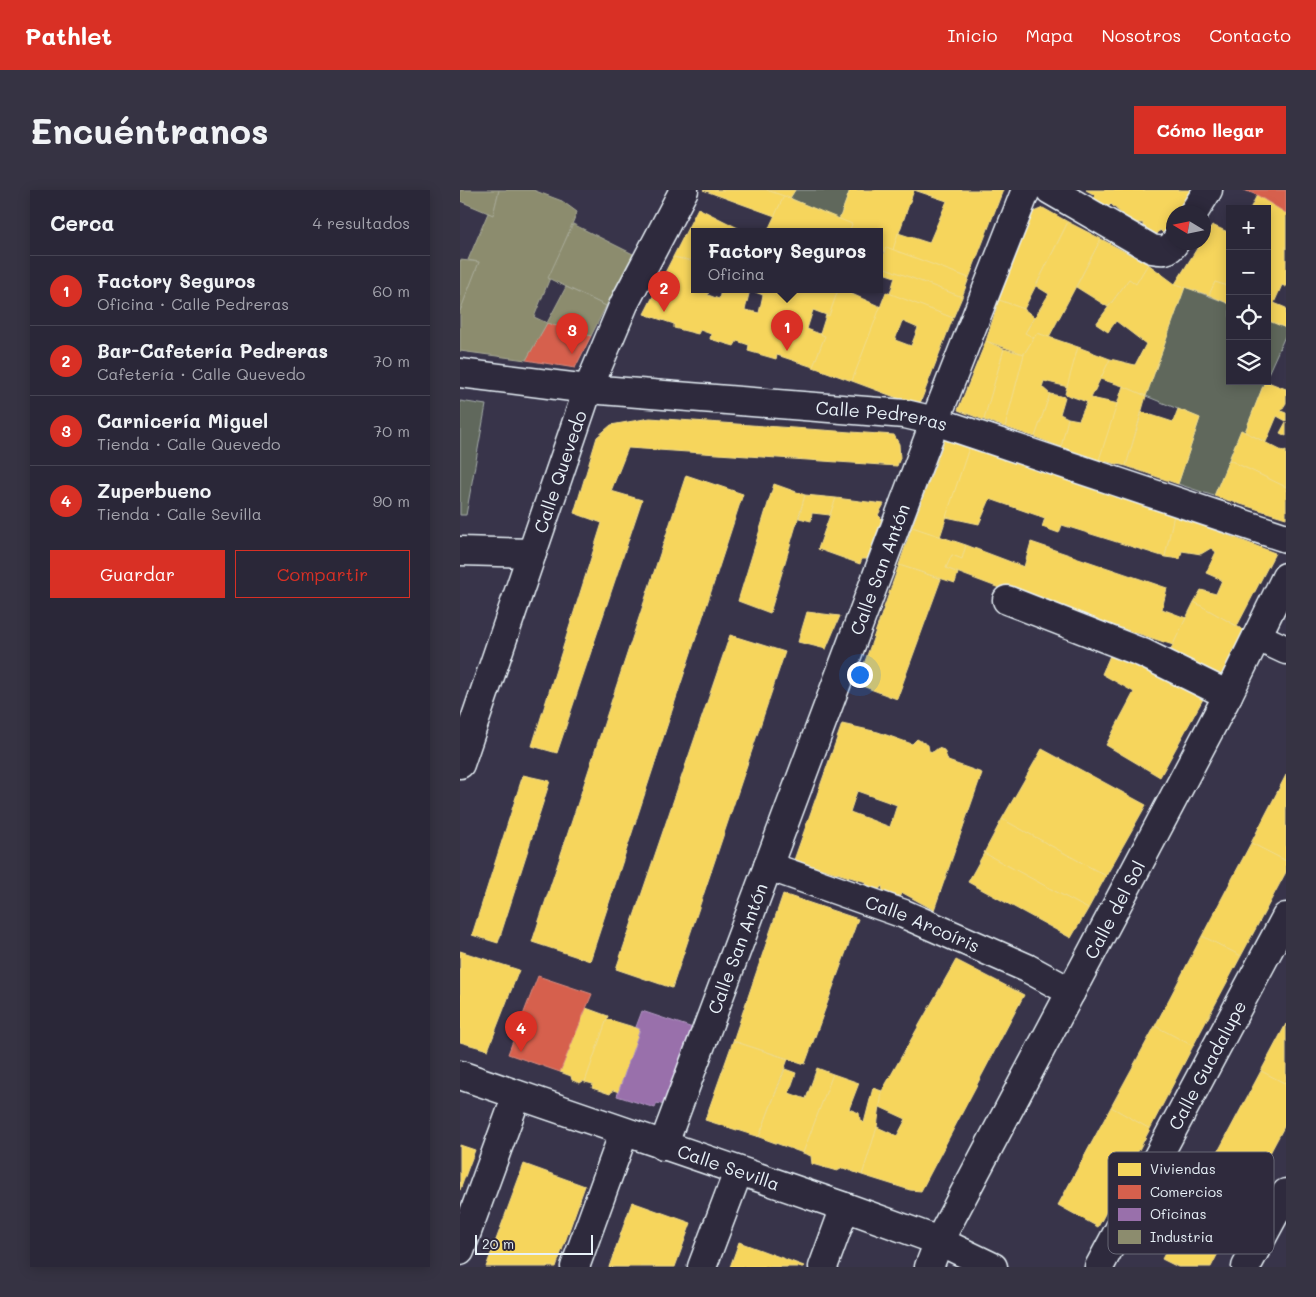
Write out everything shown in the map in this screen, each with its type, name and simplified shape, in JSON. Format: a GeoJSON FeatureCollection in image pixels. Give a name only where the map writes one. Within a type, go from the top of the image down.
{"type":"FeatureCollection","features":[{"type":"Feature","properties":{"kind":"street","name":"Calle Quevedo"},"geometry":{"type":"LineString","coordinates":[[460,764],[588,389],[624,304],[684,190]]}},
{"type":"Feature","properties":{"kind":"street","name":"Calle San Antón"},"geometry":{"type":"LineString","coordinates":[[664,1146],[935,421],[1026,190]]}},
{"type":"Feature","properties":{"kind":"street"},"geometry":{"type":"LineString","coordinates":[[1050,190],[1163,246]]}},
{"type":"Feature","properties":{"kind":"street"},"geometry":{"type":"LineString","coordinates":[[1198,205],[1208,190]]}},
{"type":"Feature","properties":{"kind":"street","name":"Calle Pedreras"},"geometry":{"type":"LineString","coordinates":[[460,373],[588,389],[905,414],[935,421],[1286,538]]}},
{"type":"Feature","properties":{"kind":"street"},"geometry":{"type":"LineString","coordinates":[[460,551],[532,553]]}},
{"type":"Feature","properties":{"kind":"street","name":"Calle del Sol"},"geometry":{"type":"LineString","coordinates":[[929,1267],[939,1241],[1228,696],[1286,577]]}},
{"type":"Feature","properties":{"kind":"street"},"geometry":{"type":"LineString","coordinates":[[1007,600],[1142,653],[1228,696]]}},
{"type":"Feature","properties":{"kind":"street"},"geometry":{"type":"LineString","coordinates":[[1258,636],[1286,650]]}},
{"type":"Feature","properties":{"kind":"street","name":"Calle Arcoíris"},"geometry":{"type":"LineString","coordinates":[[768,866],[904,914],[1027,968],[1071,992]]}},
{"type":"Feature","properties":{"kind":"street","name":"Calle Guadalupe"},"geometry":{"type":"LineString","coordinates":[[1165,1152],[1277,956],[1286,917]]}},
{"type":"Feature","properties":{"kind":"street","name":"Calle Sevilla"},"geometry":{"type":"LineString","coordinates":[[460,1075],[738,1172],[846,1207],[939,1241],[993,1267]]}},
{"type":"Feature","properties":{"kind":"street"},"geometry":{"type":"LineString","coordinates":[[460,1251],[517,1095]]}},
{"type":"Feature","properties":{"kind":"street"},"geometry":{"type":"LineString","coordinates":[[575,1267],[624,1132]]}},
{"type":"Feature","properties":{"kind":"street"},"geometry":{"type":"LineString","coordinates":[[702,1267],[738,1172]]}},
{"type":"Feature","properties":{"kind":"street"},"geometry":{"type":"LineString","coordinates":[[1274,1215],[1286,1193]]}},
{"type":"Feature","properties":{"kind":"street"},"geometry":{"type":"LineString","coordinates":[[823,1267],[846,1207]]}},
{"type":"Feature","properties":{"kind":"street","name":"Calle Guadalupe"},"geometry":{"type":"LineString","coordinates":[[1099,1267],[1108,1251]]}},
{"type":"Feature","properties":{"kind":"street"},"geometry":{"type":"LineString","coordinates":[[1246,1267],[1253,1254]]}},
{"type":"Feature","properties":{"kind":"green space"},"geometry":{"type":"Polygon","coordinates":[[[795,190],[850,190],[839,220],[790,198],[795,190]]]}},
{"type":"Feature","properties":{"kind":"green space"},"geometry":{"type":"Polygon","coordinates":[[[1185,287],[1226,302],[1226,385],[1263,385],[1245,432],[1241,430],[1214,496],[1178,484],[1200,418],[1146,396],[1185,287]]]}},
{"type":"Feature","properties":{"kind":"green space"},"geometry":{"type":"Polygon","coordinates":[[[1271,322],[1286,328],[1286,334],[1271,367],[1271,322]]]}},
{"type":"Feature","properties":{"kind":"green space"},"geometry":{"type":"Polygon","coordinates":[[[460,401],[486,405],[466,515],[460,515],[460,401]]]}},
{"type":"Feature","properties":{"kind":"building: Viviendas"},"geometry":{"type":"Polygon","coordinates":[[[703,190],[767,190],[784,196],[775,216],[703,190]]]}},
{"type":"Feature","properties":{"kind":"building: Viviendas"},"geometry":{"type":"Polygon","coordinates":[[[767,190],[795,190],[790,198],[767,190]]]}},
{"type":"Feature","properties":{"kind":"building: Viviendas"},"geometry":{"type":"Polygon","coordinates":[[[850,190],[914,190],[893,250],[886,247],[885,252],[883,251],[883,228],[850,228],[852,224],[839,220],[850,190]]]}},
{"type":"Feature","properties":{"kind":"building: Viviendas"},"geometry":{"type":"Polygon","coordinates":[[[914,190],[1003,190],[969,278],[893,250],[898,233],[929,243],[947,201],[914,190]]]}},
{"type":"Feature","properties":{"kind":"building: Viviendas"},"geometry":{"type":"Polygon","coordinates":[[[1086,190],[1192,190],[1184,205],[1166,205],[1166,229],[1163,233],[1160,230],[1157,234],[1143,227],[1143,223],[1136,223],[1127,219],[1111,204],[1107,208],[1093,200],[1095,195],[1086,190]]]}},
{"type":"Feature","properties":{"kind":"building: Viviendas"},"geometry":{"type":"Polygon","coordinates":[[[1257,195],[1286,213],[1286,287],[1282,285],[1274,303],[1286,308],[1286,328],[1271,322],[1271,205],[1252,205],[1257,195]]]}},
{"type":"Feature","properties":{"kind":"building: Viviendas"},"geometry":{"type":"Polygon","coordinates":[[[784,196],[852,224],[850,228],[769,228],[784,196]]]}},
{"type":"Feature","properties":{"kind":"building: Viviendas"},"geometry":{"type":"Polygon","coordinates":[[[698,208],[738,228],[691,228],[691,260],[673,257],[698,208]]]}},
{"type":"Feature","properties":{"kind":"building: Viviendas"},"geometry":{"type":"Polygon","coordinates":[[[1043,208],[1068,222],[1024,309],[999,300],[1031,213],[1043,208]]]}},
{"type":"Feature","properties":{"kind":"building: Viviendas"},"geometry":{"type":"Polygon","coordinates":[[[1068,222],[1101,239],[1049,337],[1037,333],[1034,338],[1025,333],[1049,294],[1036,286],[1068,222]]]}},
{"type":"Feature","properties":{"kind":"building: Viviendas"},"geometry":{"type":"Polygon","coordinates":[[[1212,225],[1226,231],[1226,286],[1215,282],[1209,295],[1175,284],[1196,250],[1211,250],[1212,225]]]}},
{"type":"Feature","properties":{"kind":"building: Viviendas"},"geometry":{"type":"Polygon","coordinates":[[[1101,239],[1148,264],[1136,284],[1129,279],[1108,307],[1076,287],[1101,239]]]}},
{"type":"Feature","properties":{"kind":"building: Viviendas"},"geometry":{"type":"Polygon","coordinates":[[[886,247],[969,278],[962,297],[883,267],[883,256],[886,247]]]}},
{"type":"Feature","properties":{"kind":"building: Viviendas"},"geometry":{"type":"Polygon","coordinates":[[[673,257],[691,261],[691,293],[708,293],[708,295],[719,299],[720,293],[749,293],[745,310],[759,313],[763,295],[758,293],[837,293],[829,316],[813,310],[807,329],[825,336],[813,367],[777,355],[776,359],[748,351],[749,345],[737,341],[734,346],[710,339],[711,334],[700,330],[698,334],[674,328],[674,324],[644,314],[673,257]]]}},
{"type":"Feature","properties":{"kind":"building: Viviendas"},"geometry":{"type":"Polygon","coordinates":[[[1148,264],[1175,284],[1185,287],[1146,396],[1100,379],[1110,359],[1135,365],[1146,344],[1116,321],[1108,332],[1096,324],[1129,279],[1136,284],[1148,264]]]}},
{"type":"Feature","properties":{"kind":"building: Viviendas"},"geometry":{"type":"Polygon","coordinates":[[[883,267],[962,297],[953,318],[890,294],[895,277],[883,273],[883,267]]]}},
{"type":"Feature","properties":{"kind":"building: Viviendas"},"geometry":{"type":"Polygon","coordinates":[[[1215,282],[1226,286],[1226,302],[1209,295],[1215,282]]]}},
{"type":"Feature","properties":{"kind":"building: Viviendas"},"geometry":{"type":"Polygon","coordinates":[[[886,292],[953,318],[919,406],[852,381],[886,292]],[[902,321],[895,340],[911,346],[918,328],[902,321]]]}},
{"type":"Feature","properties":{"kind":"building: Viviendas"},"geometry":{"type":"Polygon","coordinates":[[[837,293],[850,293],[881,307],[852,381],[813,367],[825,336],[820,334],[826,315],[829,316],[837,293]]]}},
{"type":"Feature","properties":{"kind":"building: Viviendas"},"geometry":{"type":"Polygon","coordinates":[[[999,300],[1024,309],[1034,317],[1025,333],[1034,338],[1024,354],[986,341],[999,300]]]}},
{"type":"Feature","properties":{"kind":"building: Viviendas"},"geometry":{"type":"Polygon","coordinates":[[[1037,333],[1078,347],[1068,387],[1044,381],[1042,387],[1050,394],[1035,437],[1005,427],[1024,354],[1037,333]]]}},
{"type":"Feature","properties":{"kind":"building: Viviendas"},"geometry":{"type":"Polygon","coordinates":[[[986,341],[1004,349],[984,420],[958,410],[986,341]]]}},
{"type":"Feature","properties":{"kind":"building: Viviendas"},"geometry":{"type":"Polygon","coordinates":[[[1078,347],[1110,359],[1091,398],[1119,404],[1099,460],[1061,447],[1068,418],[1079,420],[1087,402],[1065,394],[1078,347]]]}},
{"type":"Feature","properties":{"kind":"building: Viviendas"},"geometry":{"type":"Polygon","coordinates":[[[1004,349],[1024,354],[1005,427],[984,420],[1004,349]]]}},
{"type":"Feature","properties":{"kind":"building: Viviendas"},"geometry":{"type":"Polygon","coordinates":[[[1271,383],[1286,389],[1286,403],[1281,411],[1286,413],[1286,421],[1277,416],[1266,442],[1245,432],[1263,385],[1271,385],[1271,383]]]}},
{"type":"Feature","properties":{"kind":"building: Viviendas"},"geometry":{"type":"Polygon","coordinates":[[[1123,386],[1146,396],[1126,466],[1099,460],[1123,386]]]}},
{"type":"Feature","properties":{"kind":"building: Viviendas"},"geometry":{"type":"Polygon","coordinates":[[[1050,394],[1065,397],[1060,414],[1068,418],[1061,447],[1035,437],[1050,394]]]}},
{"type":"Feature","properties":{"kind":"building: Viviendas"},"geometry":{"type":"Polygon","coordinates":[[[1178,409],[1200,418],[1178,484],[1126,466],[1142,412],[1173,422],[1178,409]]]}},
{"type":"Feature","properties":{"kind":"building: Viviendas"},"geometry":{"type":"Polygon","coordinates":[[[650,418],[894,435],[899,444],[900,458],[897,466],[628,448],[611,491],[642,500],[557,753],[532,746],[602,523],[574,513],[597,437],[611,425],[650,418]]]}},
{"type":"Feature","properties":{"kind":"building: Viviendas"},"geometry":{"type":"Polygon","coordinates":[[[1286,422],[1286,436],[1280,433],[1286,422]]]}},
{"type":"Feature","properties":{"kind":"building: Viviendas"},"geometry":{"type":"Polygon","coordinates":[[[1241,430],[1284,452],[1286,451],[1286,487],[1229,460],[1241,430]]]}},
{"type":"Feature","properties":{"kind":"building: Viviendas"},"geometry":{"type":"Polygon","coordinates":[[[945,439],[970,445],[940,537],[912,527],[945,439]]]}},
{"type":"Feature","properties":{"kind":"building: Viviendas"},"geometry":{"type":"Polygon","coordinates":[[[970,445],[1174,515],[1165,557],[1062,525],[1059,533],[1042,527],[1045,518],[990,499],[979,524],[946,517],[970,445]]]}},
{"type":"Feature","properties":{"kind":"building: Viviendas"},"geometry":{"type":"Polygon","coordinates":[[[1229,460],[1286,487],[1286,518],[1214,496],[1229,460]]]}},
{"type":"Feature","properties":{"kind":"building: Viviendas"},"geometry":{"type":"Polygon","coordinates":[[[686,475],[743,494],[590,961],[532,942],[686,475]]]}},
{"type":"Feature","properties":{"kind":"building: Viviendas"},"geometry":{"type":"Polygon","coordinates":[[[774,484],[805,495],[770,613],[738,601],[774,484]]]}},
{"type":"Feature","properties":{"kind":"building: Viviendas"},"geometry":{"type":"Polygon","coordinates":[[[805,495],[836,498],[830,515],[812,513],[811,521],[799,518],[805,495]]]}},
{"type":"Feature","properties":{"kind":"building: Viviendas"},"geometry":{"type":"Polygon","coordinates":[[[836,498],[884,504],[878,515],[882,519],[869,559],[862,559],[860,564],[818,549],[836,498]]]}},
{"type":"Feature","properties":{"kind":"building: Viviendas"},"geometry":{"type":"Polygon","coordinates":[[[1174,515],[1275,553],[1237,626],[1194,602],[1201,590],[1216,594],[1222,580],[1206,573],[1216,552],[1211,548],[1201,554],[1182,551],[1180,559],[1165,557],[1174,515]]]}},
{"type":"Feature","properties":{"kind":"building: Viviendas"},"geometry":{"type":"Polygon","coordinates":[[[912,527],[966,545],[962,559],[952,555],[946,568],[958,573],[955,583],[899,565],[912,527]]]}},
{"type":"Feature","properties":{"kind":"building: Viviendas"},"geometry":{"type":"Polygon","coordinates":[[[1031,542],[1167,588],[1162,609],[1186,618],[1173,645],[1002,589],[946,568],[952,555],[962,559],[966,545],[1024,567],[1031,542]]]}},
{"type":"Feature","properties":{"kind":"building: Viviendas"},"geometry":{"type":"Polygon","coordinates":[[[899,565],[941,579],[897,699],[857,684],[899,565]]]}},
{"type":"Feature","properties":{"kind":"building: Viviendas"},"geometry":{"type":"Polygon","coordinates":[[[1194,602],[1247,632],[1222,683],[1168,655],[1194,602]]]}},
{"type":"Feature","properties":{"kind":"building: Viviendas"},"geometry":{"type":"Polygon","coordinates":[[[807,612],[840,616],[826,649],[798,642],[807,612]]]}},
{"type":"Feature","properties":{"kind":"building: Viviendas"},"geometry":{"type":"Polygon","coordinates":[[[730,635],[785,652],[672,988],[616,969],[730,635]]]}},
{"type":"Feature","properties":{"kind":"building: Viviendas"},"geometry":{"type":"Polygon","coordinates":[[[1112,651],[1203,699],[1160,777],[1106,745],[1134,692],[1102,674],[1112,651]]]}},
{"type":"Feature","properties":{"kind":"building: Viviendas"},"geometry":{"type":"Polygon","coordinates":[[[842,724],[878,732],[912,744],[917,739],[928,745],[929,751],[933,752],[938,748],[944,750],[948,761],[982,773],[934,910],[903,893],[891,903],[885,899],[882,886],[876,893],[865,888],[866,882],[794,860],[842,724]],[[857,791],[850,812],[890,827],[897,805],[857,791]]]}},
{"type":"Feature","properties":{"kind":"building: Viviendas"},"geometry":{"type":"Polygon","coordinates":[[[1042,749],[1146,805],[1106,876],[1002,819],[1042,749]]]}},
{"type":"Feature","properties":{"kind":"building: Viviendas"},"geometry":{"type":"Polygon","coordinates":[[[523,775],[550,781],[498,943],[472,935],[523,775]]]}},
{"type":"Feature","properties":{"kind":"building: Viviendas"},"geometry":{"type":"Polygon","coordinates":[[[1286,775],[1286,861],[1251,843],[1286,775]]]}},
{"type":"Feature","properties":{"kind":"building: Viviendas"},"geometry":{"type":"Polygon","coordinates":[[[1002,819],[1106,876],[1088,909],[984,853],[1002,819]]]}},
{"type":"Feature","properties":{"kind":"building: Viviendas"},"geometry":{"type":"Polygon","coordinates":[[[1251,843],[1286,861],[1286,872],[1241,956],[1202,936],[1251,843]]]}},
{"type":"Feature","properties":{"kind":"building: Viviendas"},"geometry":{"type":"Polygon","coordinates":[[[984,853],[1088,909],[1071,938],[968,882],[984,853]]]}},
{"type":"Feature","properties":{"kind":"building: Viviendas"},"geometry":{"type":"Polygon","coordinates":[[[783,894],[858,919],[805,1064],[733,1041],[783,894]]]}},
{"type":"Feature","properties":{"kind":"building: Viviendas"},"geometry":{"type":"Polygon","coordinates":[[[1202,936],[1241,956],[1193,1046],[1155,1026],[1202,936]]]}},
{"type":"Feature","properties":{"kind":"building: Viviendas"},"geometry":{"type":"Polygon","coordinates":[[[460,951],[519,970],[488,1050],[460,1042],[460,951]]]}},
{"type":"Feature","properties":{"kind":"building: Viviendas"},"geometry":{"type":"Polygon","coordinates":[[[956,960],[1024,995],[921,1191],[910,1190],[862,1175],[877,1127],[897,1136],[906,1119],[880,1107],[882,1091],[956,960]]]}},
{"type":"Feature","properties":{"kind":"building: Viviendas"},"geometry":{"type":"Polygon","coordinates":[[[586,1008],[608,1016],[585,1082],[580,1083],[572,1080],[571,1076],[560,1072],[586,1008]]]}},
{"type":"Feature","properties":{"kind":"building: Viviendas"},"geometry":{"type":"Polygon","coordinates":[[[607,1019],[640,1029],[619,1092],[613,1090],[610,1094],[592,1088],[593,1084],[585,1082],[607,1019]]]}},
{"type":"Feature","properties":{"kind":"building: Viviendas"},"geometry":{"type":"Polygon","coordinates":[[[1286,1024],[1286,1084],[1261,1071],[1286,1024]]]}},
{"type":"Feature","properties":{"kind":"building: Viviendas"},"geometry":{"type":"Polygon","coordinates":[[[1155,1026],[1193,1046],[1150,1129],[1111,1107],[1155,1026]]]}},
{"type":"Feature","properties":{"kind":"building: Viviendas"},"geometry":{"type":"Polygon","coordinates":[[[733,1041],[788,1059],[759,1137],[705,1120],[733,1041]]]}},
{"type":"Feature","properties":{"kind":"building: Viviendas"},"geometry":{"type":"Polygon","coordinates":[[[817,1068],[833,1074],[803,1153],[759,1137],[785,1069],[796,1073],[789,1093],[806,1099],[817,1068]]]}},
{"type":"Feature","properties":{"kind":"building: Viviendas"},"geometry":{"type":"Polygon","coordinates":[[[1261,1071],[1286,1084],[1286,1123],[1271,1152],[1218,1152],[1261,1071]]]}},
{"type":"Feature","properties":{"kind":"building: Viviendas"},"geometry":{"type":"Polygon","coordinates":[[[833,1074],[859,1083],[849,1109],[859,1113],[860,1120],[864,1123],[873,1088],[882,1091],[877,1127],[862,1175],[843,1168],[837,1171],[812,1164],[811,1156],[803,1153],[833,1074]]]}},
{"type":"Feature","properties":{"kind":"building: Viviendas"},"geometry":{"type":"Polygon","coordinates":[[[1111,1107],[1150,1129],[1138,1152],[1108,1152],[1108,1208],[1098,1227],[1058,1205],[1111,1107]]]}},
{"type":"Feature","properties":{"kind":"building: Viviendas"},"geometry":{"type":"Polygon","coordinates":[[[460,1145],[475,1150],[460,1190],[460,1145]]]}},
{"type":"Feature","properties":{"kind":"building: Viviendas"},"geometry":{"type":"Polygon","coordinates":[[[524,1164],[585,1186],[556,1267],[486,1267],[524,1164]]]}},
{"type":"Feature","properties":{"kind":"building: Viviendas"},"geometry":{"type":"Polygon","coordinates":[[[632,1202],[691,1223],[675,1267],[609,1267],[632,1202]]]}},
{"type":"Feature","properties":{"kind":"building: Viviendas"},"geometry":{"type":"Polygon","coordinates":[[[739,1242],[804,1266],[804,1267],[730,1267],[739,1242]]]}},
{"type":"Feature","properties":{"kind":"building: Viviendas"},"geometry":{"type":"Polygon","coordinates":[[[1165,1254],[1218,1254],[1211,1267],[1178,1267],[1162,1259],[1165,1254]]]}},
{"type":"Feature","properties":{"kind":"building: Comercios"},"geometry":{"type":"Polygon","coordinates":[[[1244,190],[1286,190],[1286,213],[1257,195],[1244,190]]]}},
{"type":"Feature","properties":{"kind":"building: Comercios"},"geometry":{"type":"Polygon","coordinates":[[[547,323],[591,336],[575,368],[526,360],[547,323]]]}},
{"type":"Feature","properties":{"kind":"building: Comercios"},"geometry":{"type":"Polygon","coordinates":[[[538,976],[592,994],[560,1072],[508,1054],[538,976]]]}},
{"type":"Feature","properties":{"kind":"building: Oficinas"},"geometry":{"type":"Polygon","coordinates":[[[642,1011],[693,1028],[664,1105],[657,1103],[655,1108],[617,1096],[640,1029],[636,1027],[642,1011]]]}},
{"type":"Feature","properties":{"kind":"building: Industria"},"geometry":{"type":"Polygon","coordinates":[[[460,190],[499,190],[493,215],[460,201],[460,190]]]}},
{"type":"Feature","properties":{"kind":"building: Industria"},"geometry":{"type":"Polygon","coordinates":[[[499,190],[533,190],[562,201],[577,212],[534,317],[547,323],[526,360],[460,351],[460,311],[479,262],[468,260],[488,213],[493,215],[499,190]]]}},
{"type":"Feature","properties":{"kind":"building: Industria"},"geometry":{"type":"Polygon","coordinates":[[[573,224],[633,254],[606,306],[548,278],[573,224]]]}},
{"type":"Feature","properties":{"kind":"building: Industria"},"geometry":{"type":"Polygon","coordinates":[[[460,260],[479,262],[460,311],[460,260]]]}},
{"type":"Feature","properties":{"kind":"building: Industria"},"geometry":{"type":"Polygon","coordinates":[[[566,287],[606,306],[591,336],[547,323],[566,287]]]}},
{"type":"Feature","properties":{"kind":"place","name":"Bar-Cafetería Pedreras"},"geometry":{"type":"Point","coordinates":[664,312]}},
{"type":"Feature","properties":{"kind":"place","name":"Factory Seguros"},"geometry":{"type":"Point","coordinates":[787,351]}},
{"type":"Feature","properties":{"kind":"place","name":"Carnicería Miguel"},"geometry":{"type":"Point","coordinates":[572,354]}},
{"type":"Feature","properties":{"kind":"place","name":"Zuperbueno"},"geometry":{"type":"Point","coordinates":[521,1052]}}]}
